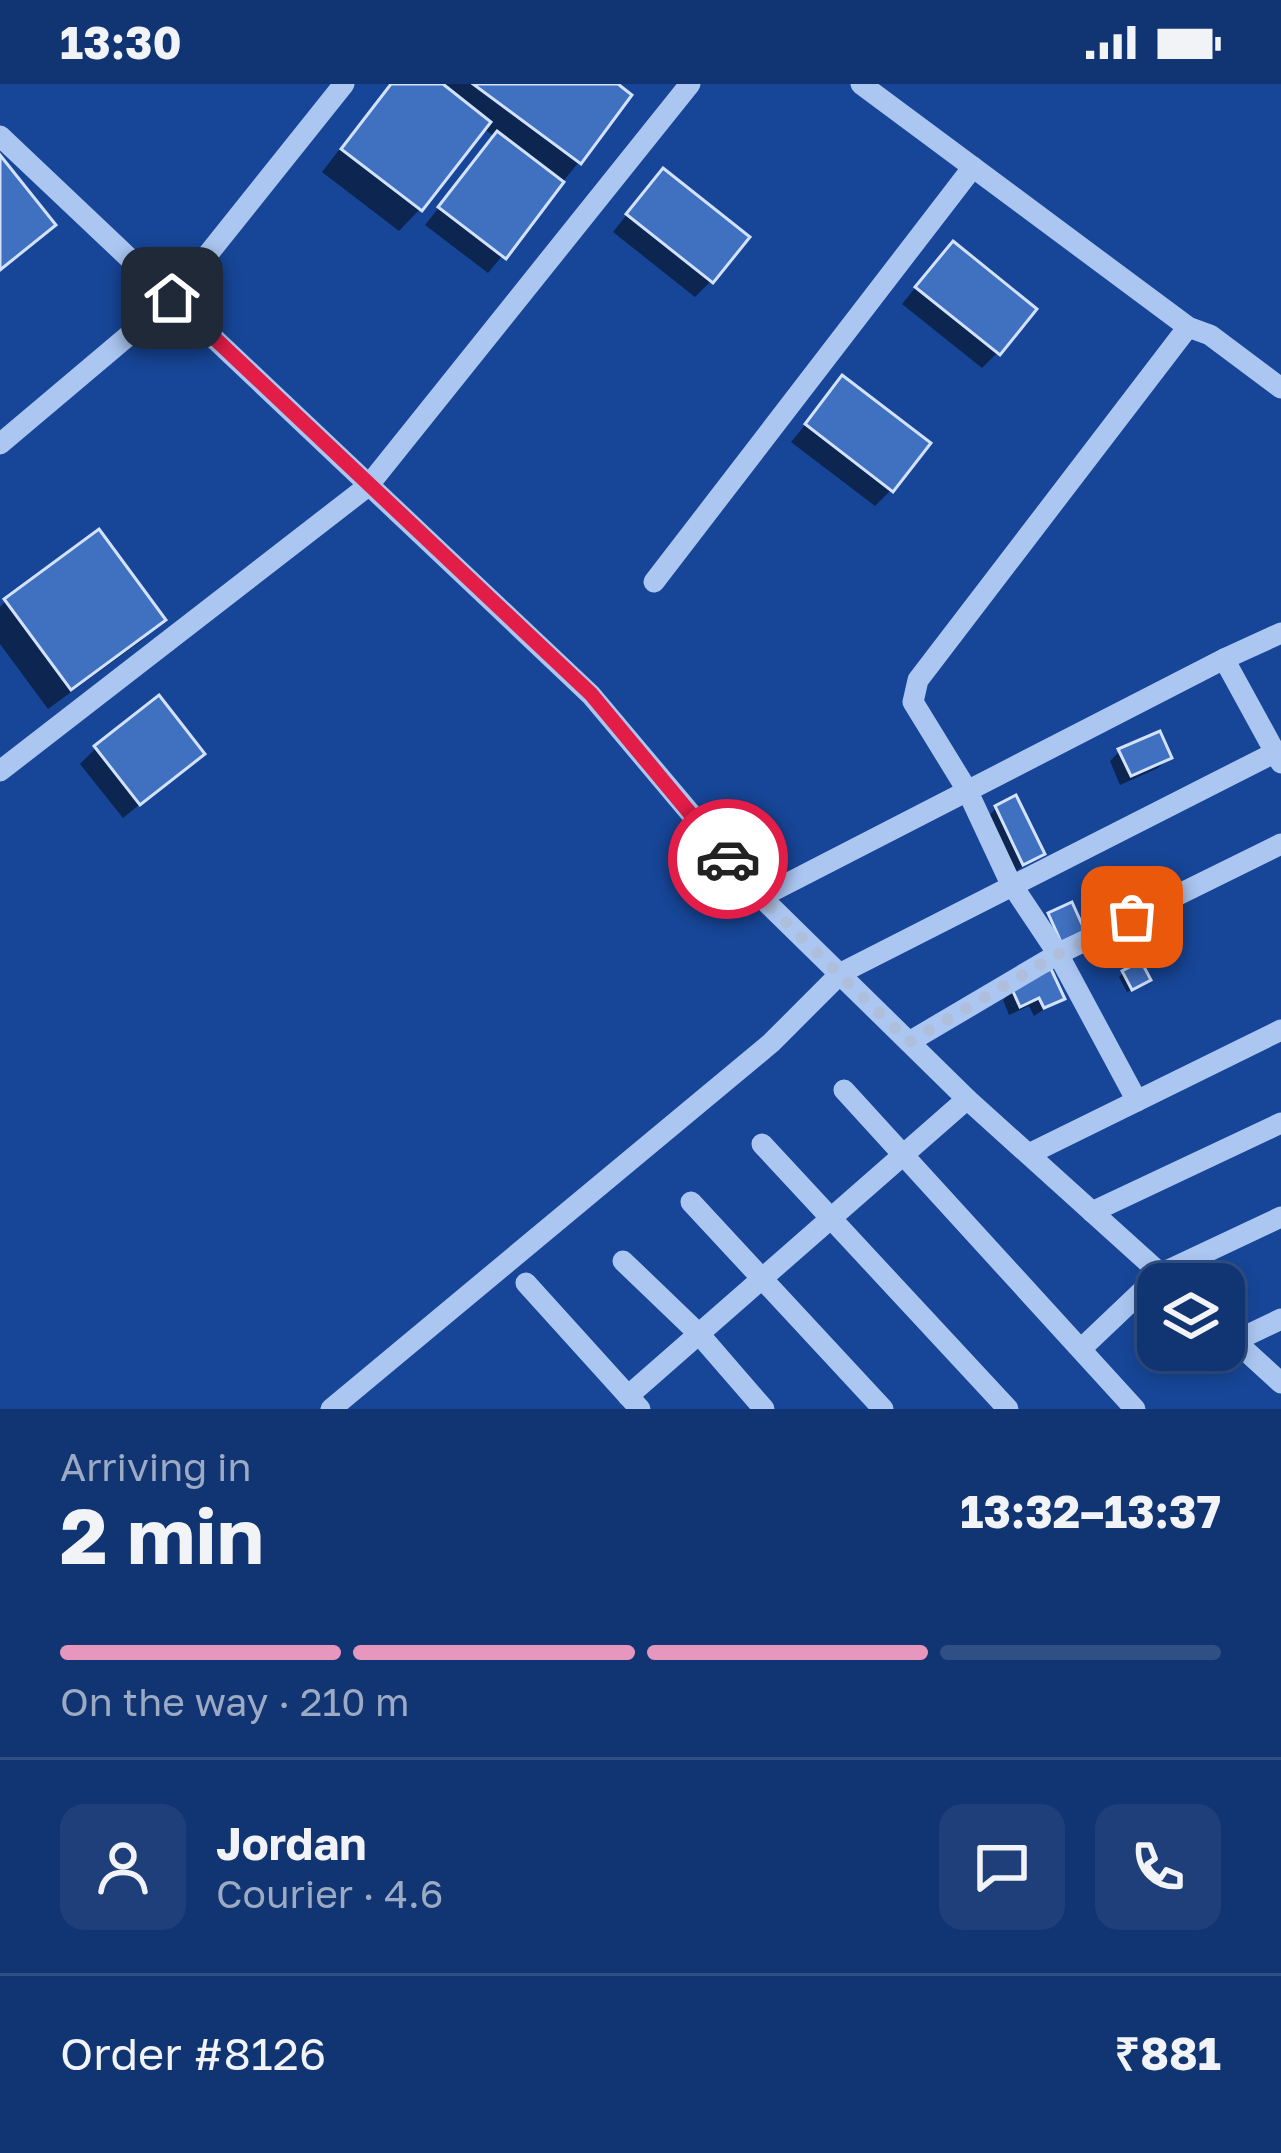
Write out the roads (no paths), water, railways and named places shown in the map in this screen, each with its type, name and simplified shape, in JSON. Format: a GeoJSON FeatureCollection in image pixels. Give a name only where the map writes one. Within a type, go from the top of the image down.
{"type":"FeatureCollection","features":[{"type":"Feature","properties":{"kind":"street"},"geometry":{"type":"LineString","coordinates":[[0,444],[172,298],[344,84]]}},
{"type":"Feature","properties":{"kind":"street"},"geometry":{"type":"LineString","coordinates":[[0,771],[368,486],[690,84]]}},
{"type":"Feature","properties":{"kind":"street"},"geometry":{"type":"LineString","coordinates":[[862,84],[1188,327],[1210,335],[1281,388]]}},
{"type":"Feature","properties":{"kind":"street"},"geometry":{"type":"LineString","coordinates":[[0,136],[591,694],[760,897],[967,1099],[1149,1263]]}},
{"type":"Feature","properties":{"kind":"street"},"geometry":{"type":"LineString","coordinates":[[653,582],[974,167]]}},
{"type":"Feature","properties":{"kind":"street"},"geometry":{"type":"LineString","coordinates":[[1137,1101],[1058,954],[1013,886],[968,790],[913,702],[918,680],[1188,327]]}},
{"type":"Feature","properties":{"kind":"street"},"geometry":{"type":"LineString","coordinates":[[760,897],[1281,633]]}},
{"type":"Feature","properties":{"kind":"street"},"geometry":{"type":"LineString","coordinates":[[332,1409],[771,1042],[841,974],[1279,757],[1224,659]]}},
{"type":"Feature","properties":{"kind":"street"},"geometry":{"type":"LineString","coordinates":[[909,1042],[1058,954],[1281,844]]}},
{"type":"Feature","properties":{"kind":"street"},"geometry":{"type":"LineString","coordinates":[[1029,1154],[1281,1030]]}},
{"type":"Feature","properties":{"kind":"street"},"geometry":{"type":"LineString","coordinates":[[844,1090],[1135,1409]]}},
{"type":"Feature","properties":{"kind":"street"},"geometry":{"type":"LineString","coordinates":[[526,1283],[634,1403],[699,1334],[967,1099]]}},
{"type":"Feature","properties":{"kind":"street"},"geometry":{"type":"LineString","coordinates":[[1092,1211],[1281,1123]]}},
{"type":"Feature","properties":{"kind":"street"},"geometry":{"type":"LineString","coordinates":[[762,1144],[1008,1409]]}},
{"type":"Feature","properties":{"kind":"street"},"geometry":{"type":"LineString","coordinates":[[691,1202],[883,1409]]}},
{"type":"Feature","properties":{"kind":"street"},"geometry":{"type":"LineString","coordinates":[[1196,1263],[1281,1217]]}},
{"type":"Feature","properties":{"kind":"street"},"geometry":{"type":"LineString","coordinates":[[623,1261],[699,1334],[764,1409]]}},
{"type":"Feature","properties":{"kind":"street"},"geometry":{"type":"LineString","coordinates":[[1081,1349],[1137,1303]]}},
{"type":"Feature","properties":{"kind":"street"},"geometry":{"type":"LineString","coordinates":[[1245,1331],[1281,1319]]}},
{"type":"Feature","properties":{"kind":"street"},"geometry":{"type":"LineString","coordinates":[[1245,1350],[1281,1383]]}}]}
